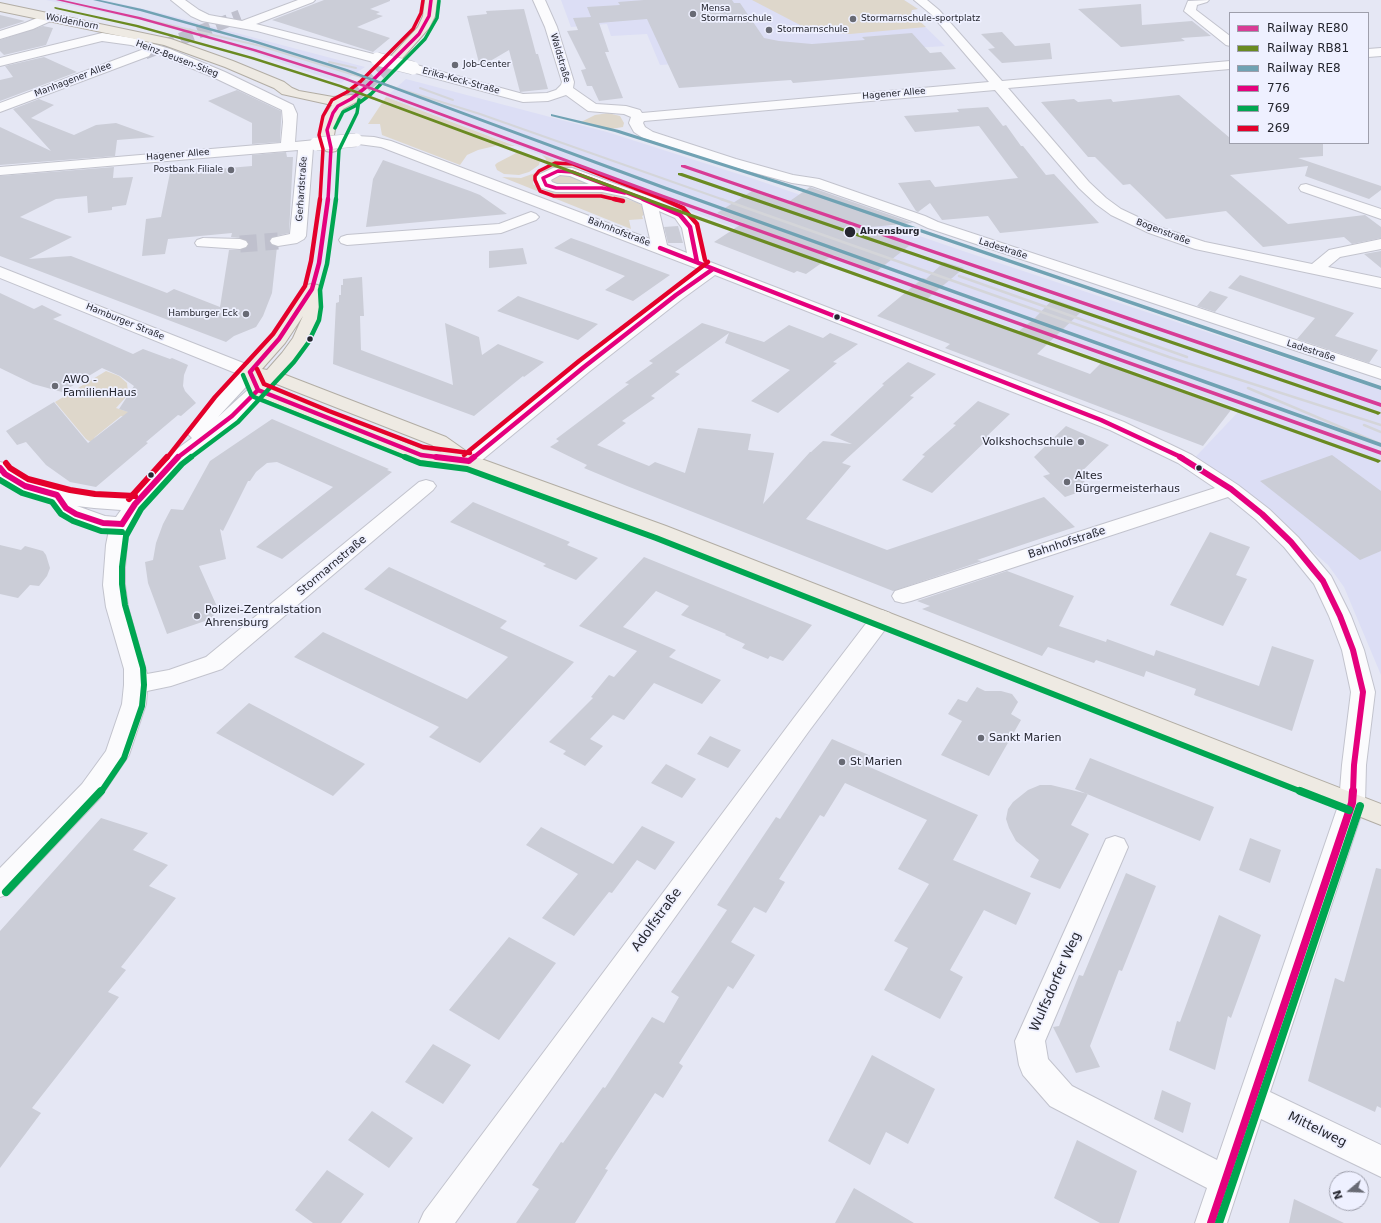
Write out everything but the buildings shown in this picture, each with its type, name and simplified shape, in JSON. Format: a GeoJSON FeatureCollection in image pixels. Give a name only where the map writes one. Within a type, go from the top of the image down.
{"type":"FeatureCollection","features":[{"type":"Feature","properties":{"kind":"main road"},"geometry":{"type":"LineString","coordinates":[[395,59],[423,28],[429,16],[431,0]]}},
{"type":"Feature","properties":{"kind":"main road","name":"Woldenhorn"},"geometry":{"type":"LineString","coordinates":[[0,7],[167,42],[229,64],[280,85],[287,91],[296,94],[327,100],[351,99]]}},
{"type":"Feature","properties":{"kind":"main road","name":"Woldenhorn"},"geometry":{"type":"LineString","coordinates":[[280,85],[297,86],[326,91],[351,99]]}},
{"type":"Feature","properties":{"kind":"main road","name":"Woldenhorn"},"geometry":{"type":"LineString","coordinates":[[296,94],[321,110],[330,120]]}},
{"type":"Feature","properties":{"kind":"main road"},"geometry":{"type":"LineString","coordinates":[[351,99],[350,110],[331,148],[327,135],[330,120],[338,106],[351,99]]}},
{"type":"Feature","properties":{"kind":"main road"},"geometry":{"type":"LineString","coordinates":[[312,288],[313,306],[307,327],[301,339],[272,376],[258,390],[250,372],[279,339],[312,288]]}},
{"type":"Feature","properties":{"kind":"main road","name":"Hamburger Straße"},"geometry":{"type":"LineString","coordinates":[[250,372],[272,376],[439,441],[469,461]]}},
{"type":"Feature","properties":{"kind":"main road","name":"Hamburger Straße"},"geometry":{"type":"LineString","coordinates":[[258,390],[417,454],[469,461],[659,531],[1381,815]]}},
{"type":"Feature","properties":{"kind":"street","name":"Erika-Keck-Straße"},"geometry":{"type":"LineString","coordinates":[[177,0],[200,16],[243,25],[413,68],[514,96],[539,98]]}},
{"type":"Feature","properties":{"kind":"street"},"geometry":{"type":"LineString","coordinates":[[243,25],[276,6],[309,0]]}},
{"type":"Feature","properties":{"kind":"street","name":"Waldstraße"},"geometry":{"type":"LineString","coordinates":[[539,0],[551,27],[568,86],[566,89],[554,95],[539,98]]}},
{"type":"Feature","properties":{"kind":"street","name":"Bogenstraße"},"geometry":{"type":"LineString","coordinates":[[920,0],[935,12],[1084,185],[1101,201],[1120,214],[1154,230],[1188,242],[1381,283]]}},
{"type":"Feature","properties":{"kind":"street"},"geometry":{"type":"LineString","coordinates":[[1203,0],[1192,3],[1190,10],[1229,41]]}},
{"type":"Feature","properties":{"kind":"street"},"geometry":{"type":"LineString","coordinates":[[0,35],[29,26],[49,17]]}},
{"type":"Feature","properties":{"kind":"street","name":"Heinz-Beusen-Stieg"},"geometry":{"type":"LineString","coordinates":[[0,62],[102,37],[133,42],[150,51],[220,75],[288,108],[290,114],[288,146]]}},
{"type":"Feature","properties":{"kind":"street","name":"Manhagener Allee"},"geometry":{"type":"LineString","coordinates":[[0,108],[150,51]]}},
{"type":"Feature","properties":{"kind":"street","name":"Hagener Allee"},"geometry":{"type":"LineString","coordinates":[[566,89],[593,108],[626,110],[635,113],[638,117],[1229,65]]}},
{"type":"Feature","properties":{"kind":"street","name":"Ladestraße"},"geometry":{"type":"LineString","coordinates":[[638,117],[636,123],[638,129],[648,134],[732,162],[792,179],[814,182],[920,219],[933,225],[1381,374]]}},
{"type":"Feature","properties":{"kind":"street","name":"Hagener Allee"},"geometry":{"type":"LineString","coordinates":[[0,171],[356,140]]}},
{"type":"Feature","properties":{"kind":"street","name":"Bahnhofstraße"},"geometry":{"type":"LineString","coordinates":[[356,140],[383,143],[705,266],[974,364],[1117,426],[1185,460],[1231,489],[1262,514],[1291,542],[1323,581],[1340,616],[1353,650],[1363,692],[1354,765],[1352,804]]}},
{"type":"Feature","properties":{"kind":"street","name":"Gerhardstraße"},"geometry":{"type":"LineString","coordinates":[[278,241],[291,240],[298,236],[311,144]]}},
{"type":"Feature","properties":{"kind":"street"},"geometry":{"type":"LineString","coordinates":[[1306,188],[1381,214]]}},
{"type":"Feature","properties":{"kind":"street"},"geometry":{"type":"LineString","coordinates":[[469,461],[584,367],[676,295],[705,266],[686,220],[680,215],[664,207],[625,193]]}},
{"type":"Feature","properties":{"kind":"street"},"geometry":{"type":"LineString","coordinates":[[649,201],[667,251]]}},
{"type":"Feature","properties":{"kind":"street"},"geometry":{"type":"LineString","coordinates":[[664,207],[667,251]]}},
{"type":"Feature","properties":{"kind":"street"},"geometry":{"type":"LineString","coordinates":[[347,240],[501,228],[531,216]]}},
{"type":"Feature","properties":{"kind":"street"},"geometry":{"type":"LineString","coordinates":[[203,244],[240,244]]}},
{"type":"Feature","properties":{"kind":"street"},"geometry":{"type":"LineString","coordinates":[[1315,270],[1335,253],[1381,244]]}},
{"type":"Feature","properties":{"kind":"street","name":"Hamburger Straße"},"geometry":{"type":"LineString","coordinates":[[0,272],[250,372]]}},
{"type":"Feature","properties":{"kind":"street"},"geometry":{"type":"LineString","coordinates":[[0,886],[91,791],[117,755],[134,704],[136,685],[135,669],[118,607],[114,585],[116,545],[118,533],[122,524],[135,504],[178,458],[207,418],[250,372]]}},
{"type":"Feature","properties":{"kind":"street"},"geometry":{"type":"LineString","coordinates":[[178,458],[232,416],[258,390]]}},
{"type":"Feature","properties":{"kind":"street"},"geometry":{"type":"LineString","coordinates":[[0,468],[5,474],[25,486],[56,495],[94,502],[135,504]]}},
{"type":"Feature","properties":{"kind":"street","name":"Stormarnstraße"},"geometry":{"type":"LineString","coordinates":[[136,685],[171,678],[214,663],[426,486]]}},
{"type":"Feature","properties":{"kind":"street","name":"Bahnhofstraße"},"geometry":{"type":"LineString","coordinates":[[903,596],[1171,510],[1231,489]]}},
{"type":"Feature","properties":{"kind":"street"},"geometry":{"type":"LineString","coordinates":[[56,495],[66,508],[76,514],[103,523],[122,524]]}},
{"type":"Feature","properties":{"kind":"street","name":"Adolfstraße"},"geometry":{"type":"LineString","coordinates":[[435,1223],[800,725],[882,618]]}},
{"type":"Feature","properties":{"kind":"street"},"geometry":{"type":"LineString","coordinates":[[1210,1223],[1352,804]]}},
{"type":"Feature","properties":{"kind":"street","name":"Wulfsdorfer Weg"},"geometry":{"type":"LineString","coordinates":[[1115,847],[1030,1041],[1034,1065],[1061,1096],[1225,1181]]}},
{"type":"Feature","properties":{"kind":"street","name":"Mittelweg"},"geometry":{"type":"LineString","coordinates":[[1252,1099],[1381,1161]]}},
{"type":"Feature","properties":{"kind":"shaded area"},"geometry":{"type":"Polygon","coordinates":[[[46,0],[105,0],[157,12],[365,67],[341,83],[227,44],[140,20],[46,0]]]}},
{"type":"Feature","properties":{"kind":"shaded area","name":"Stormarnschule"},"geometry":{"type":"Polygon","coordinates":[[[561,0],[904,0],[918,9],[912,10],[911,13],[945,46],[660,65],[647,34],[611,36],[607,24],[571,27],[561,0]]]}},
{"type":"Feature","properties":{"kind":"shaded area","name":"Stormarnschule-sportplatz"},"geometry":{"type":"Polygon","coordinates":[[[752,0],[904,0],[918,9],[912,10],[911,13],[926,27],[850,34],[821,32],[800,25],[752,0]]]}},
{"type":"Feature","properties":{"kind":"shaded area"},"geometry":{"type":"Polygon","coordinates":[[[406,79],[607,132],[757,180],[960,250],[1381,390],[1381,675],[1344,587],[1328,565],[1265,510],[1184,469],[1241,409],[824,261],[386,97],[406,79]]]}},
{"type":"Feature","properties":{"kind":"shaded area"},"geometry":{"type":"Polygon","coordinates":[[[386,97],[515,146],[499,145],[478,150],[467,155],[460,165],[382,135],[380,124],[368,124],[386,97]]]}},
{"type":"Feature","properties":{"kind":"shaded area"},"geometry":{"type":"Polygon","coordinates":[[[608,113],[620,116],[624,123],[623,127],[611,129],[581,122],[595,115],[608,113]]]}},
{"type":"Feature","properties":{"kind":"shaded area"},"geometry":{"type":"Polygon","coordinates":[[[520,151],[538,158],[540,161],[539,165],[529,172],[519,175],[504,174],[497,170],[495,165],[497,163],[520,151]]]}},
{"type":"Feature","properties":{"kind":"shaded area"},"geometry":{"type":"Polygon","coordinates":[[[542,155],[580,169],[559,168],[539,173],[533,180],[533,184],[540,189],[537,191],[502,177],[521,178],[538,172],[547,165],[546,159],[542,155]]]}},
{"type":"Feature","properties":{"kind":"shaded area"},"geometry":{"type":"Polygon","coordinates":[[[566,174],[587,182],[582,186],[561,184],[551,182],[549,177],[552,175],[566,174]]]}},
{"type":"Feature","properties":{"kind":"shaded area"},"geometry":{"type":"Polygon","coordinates":[[[593,190],[612,194],[638,203],[642,206],[644,215],[642,216],[643,219],[629,220],[631,229],[544,194],[547,191],[567,193],[593,190]]]}},
{"type":"Feature","properties":{"kind":"shaded area"},"geometry":{"type":"Polygon","coordinates":[[[106,371],[119,376],[127,383],[128,392],[126,397],[116,408],[129,412],[124,417],[121,416],[95,437],[92,443],[86,439],[55,402],[106,371]]]}},
{"type":"Feature","properties":{"kind":"tunnel"},"geometry":{"type":"LineString","coordinates":[[145,53],[240,16]]}},
{"type":"Feature","properties":{"kind":"tunnel"},"geometry":{"type":"LineString","coordinates":[[351,99],[395,59]]}},
{"type":"Feature","properties":{"kind":"tunnel"},"geometry":{"type":"LineString","coordinates":[[240,244],[278,241]]}},
{"type":"Feature","properties":{"kind":"railway"},"geometry":{"type":"LineString","coordinates":[[139,18],[261,46],[480,114],[724,200]]}},
{"type":"Feature","properties":{"kind":"railway"},"geometry":{"type":"LineString","coordinates":[[329,62],[356,68]]}},
{"type":"Feature","properties":{"kind":"railway"},"geometry":{"type":"LineString","coordinates":[[420,88],[453,100]]}},
{"type":"Feature","properties":{"kind":"railway"},"geometry":{"type":"LineString","coordinates":[[721,199],[1169,357],[1381,425]]}},
{"type":"Feature","properties":{"kind":"railway"},"geometry":{"type":"LineString","coordinates":[[959,276],[1187,357]]}},
{"type":"Feature","properties":{"kind":"railway"},"geometry":{"type":"LineString","coordinates":[[1248,388],[1381,444]]}},
{"type":"Feature","properties":{"kind":"railway"},"geometry":{"type":"LineString","coordinates":[[1364,425],[1381,432]]}},
{"type":"Feature","properties":{"kind":"rail line","name":"RE80"},"geometry":{"type":"LineString","coordinates":[[58,0],[139,18],[254,50],[343,78],[662,196],[1381,453]]}},
{"type":"Feature","properties":{"kind":"rail line","name":"RE8"},"geometry":{"type":"LineString","coordinates":[[95,0],[141,10],[256,42],[346,70],[665,188],[1381,445]]}},
{"type":"Feature","properties":{"kind":"rail line","name":"RB81"},"geometry":{"type":"LineString","coordinates":[[56,8],[137,26],[252,58],[340,86],[659,204],[1378,461]]}},
{"type":"Feature","properties":{"kind":"rail line","name":"RE8"},"geometry":{"type":"LineString","coordinates":[[553,115],[617,131],[793,187],[1381,388]]}},
{"type":"Feature","properties":{"kind":"rail line","name":"RE80"},"geometry":{"type":"LineString","coordinates":[[683,166],[1381,405]]}},
{"type":"Feature","properties":{"kind":"rail line","name":"RB81"},"geometry":{"type":"LineString","coordinates":[[680,174],[1378,413]]}},
{"type":"Feature","properties":{"kind":"transit line","name":"269"},"geometry":{"type":"LineString","coordinates":[[129,499],[171,453],[215,397],[273,334],[305,286],[311,261],[319,210],[323,149],[319,135],[323,116],[332,100],[347,92],[360,82],[413,29],[421,13],[423,0]]}},
{"type":"Feature","properties":{"kind":"transit line","name":"776"},"geometry":{"type":"LineString","coordinates":[[250,372],[279,339],[312,289],[319,263],[327,211],[331,148],[327,130],[333,113],[338,106],[351,99],[365,88],[419,34],[429,16],[431,0]]}},
{"type":"Feature","properties":{"kind":"transit line","name":"769"},"geometry":{"type":"LineString","coordinates":[[335,128],[343,112],[355,106],[371,94],[425,39],[437,18],[439,1]]}},
{"type":"Feature","properties":{"kind":"transit line","name":"769"},"geometry":{"type":"LineString","coordinates":[[6,892],[97,797],[124,758],[142,706],[144,685],[143,668],[125,605],[122,584],[122,567],[126,536],[141,509],[182,464],[238,422],[294,362],[308,343],[319,320],[321,307],[320,290],[327,264],[335,212],[339,150],[357,113],[359,100]]}},
{"type":"Feature","properties":{"kind":"transit line","name":"269"},"geometry":{"type":"LineString","coordinates":[[623,201],[601,196],[554,196],[540,191],[535,180],[535,176],[539,171],[555,163],[573,164],[652,194],[683,208],[697,224],[705,260]]}},
{"type":"Feature","properties":{"kind":"transit line","name":"776"},"geometry":{"type":"LineString","coordinates":[[625,193],[602,188],[556,188],[546,185],[543,178],[558,171],[572,172],[649,201],[680,215],[690,227],[697,262]]}},
{"type":"Feature","properties":{"kind":"transit line","name":"776"},"geometry":{"type":"LineString","coordinates":[[660,248],[1101,420],[1185,459],[1231,489],[1262,514],[1291,542],[1323,581],[1340,616],[1353,650],[1363,692],[1354,765],[1352,803],[1211,1223]]}},
{"type":"Feature","properties":{"kind":"transit line","name":"269"},"geometry":{"type":"LineString","coordinates":[[464,455],[579,361],[708,262]]}},
{"type":"Feature","properties":{"kind":"transit line","name":"776"},"geometry":{"type":"LineString","coordinates":[[469,461],[584,367],[676,295],[713,269]]}},
{"type":"Feature","properties":{"kind":"transit line","name":"269"},"geometry":{"type":"LineString","coordinates":[[257,369],[264,384],[329,411],[423,447],[470,453]]}},
{"type":"Feature","properties":{"kind":"transit line","name":"776"},"geometry":{"type":"LineString","coordinates":[[250,372],[258,390],[326,418],[421,455],[469,461]]}},
{"type":"Feature","properties":{"kind":"transit line","name":"769"},"geometry":{"type":"LineString","coordinates":[[243,375],[251,394],[254,397],[420,463],[467,469],[656,538],[1349,810]]}},
{"type":"Feature","properties":{"kind":"transit line","name":"776"},"geometry":{"type":"LineString","coordinates":[[122,524],[135,504],[177,458],[232,416],[258,390]]}},
{"type":"Feature","properties":{"kind":"transit line","name":"269"},"geometry":{"type":"LineString","coordinates":[[6,463],[10,468],[28,479],[70,490],[95,494],[135,496]]}},
{"type":"Feature","properties":{"kind":"transit line","name":"776"},"geometry":{"type":"LineString","coordinates":[[0,468],[5,474],[25,486],[57,495],[66,508],[76,514],[103,523],[122,524]]}},
{"type":"Feature","properties":{"kind":"transit line","name":"769"},"geometry":{"type":"LineString","coordinates":[[0,480],[22,493],[52,502],[61,514],[73,521],[101,531],[122,532]]}},
{"type":"Feature","properties":{"kind":"transit line","name":"769"},"geometry":{"type":"LineString","coordinates":[[1219,1223],[1360,806]]}},
{"type":"Feature","properties":{"kind":"place","name":"Mensa Stormarnschule"},"geometry":{"type":"Point","coordinates":[693,14]}},
{"type":"Feature","properties":{"kind":"place","name":"Stormarnschule-sportplatz"},"geometry":{"type":"Point","coordinates":[853,19]}},
{"type":"Feature","properties":{"kind":"place","name":"Stormarnschule"},"geometry":{"type":"Point","coordinates":[769,30]}},
{"type":"Feature","properties":{"kind":"place","name":"Job-Center"},"geometry":{"type":"Point","coordinates":[455,65]}},
{"type":"Feature","properties":{"kind":"place","name":"Postbank Filiale"},"geometry":{"type":"Point","coordinates":[231,170]}},
{"type":"Feature","properties":{"kind":"place","name":"Ahrensburg"},"geometry":{"type":"Point","coordinates":[850,232]}},
{"type":"Feature","properties":{"kind":"place","name":"Hamburger Eck"},"geometry":{"type":"Point","coordinates":[246,314]}},
{"type":"Feature","properties":{"kind":"place","name":"AWO - FamilienHaus"},"geometry":{"type":"Point","coordinates":[55,386]}},
{"type":"Feature","properties":{"kind":"place","name":"Volkshochschule"},"geometry":{"type":"Point","coordinates":[1081,442]}},
{"type":"Feature","properties":{"kind":"place","name":"Altes Bürgermeisterhaus"},"geometry":{"type":"Point","coordinates":[1067,482]}},
{"type":"Feature","properties":{"kind":"place","name":"Polizei-Zentralstation Ahrensburg"},"geometry":{"type":"Point","coordinates":[197,616]}},
{"type":"Feature","properties":{"kind":"place","name":"Sankt Marien"},"geometry":{"type":"Point","coordinates":[981,738]}},
{"type":"Feature","properties":{"kind":"place","name":"St Marien"},"geometry":{"type":"Point","coordinates":[842,762]}}]}
